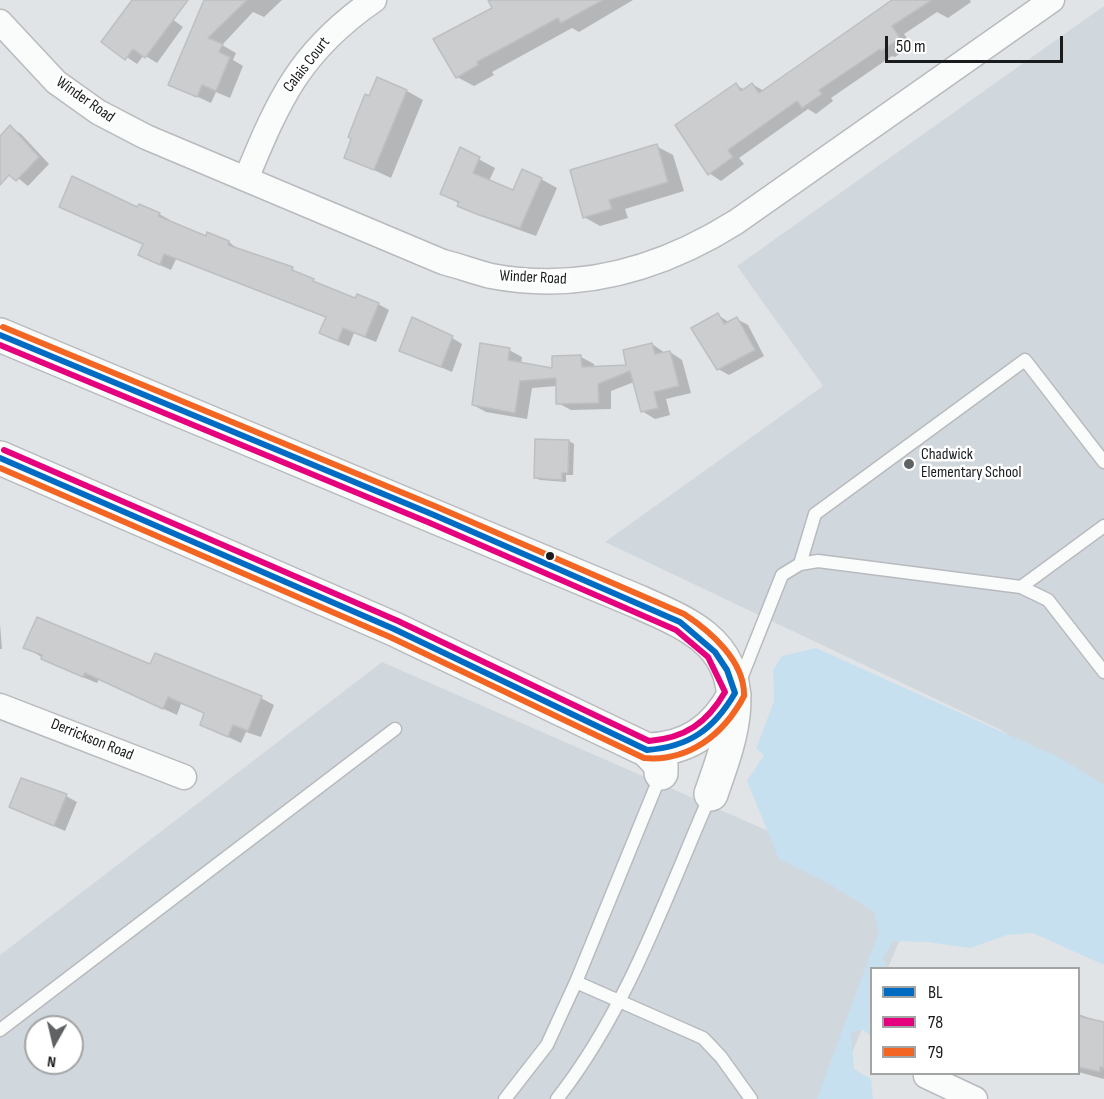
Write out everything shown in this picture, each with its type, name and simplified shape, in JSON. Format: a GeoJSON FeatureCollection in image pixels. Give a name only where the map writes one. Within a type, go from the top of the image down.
{"type":"FeatureCollection","features":[{"type":"Feature","properties":{"kind":"street","name":"Calais Court"},"geometry":{"type":"LineString","coordinates":[[246,179],[273,114],[290,81],[312,52],[339,25],[374,0]]}},
{"type":"Feature","properties":{"kind":"street","name":"Winder Road"},"geometry":{"type":"LineString","coordinates":[[0,22],[56,82],[98,112],[146,137],[443,262],[492,276],[581,280],[622,273],[661,262],[698,246],[736,222],[1052,0]]}},
{"type":"Feature","properties":{"kind":"street"},"geometry":{"type":"LineString","coordinates":[[0,335],[434,514],[670,617],[704,637],[730,672],[735,693],[734,716],[727,750],[711,794]]}},
{"type":"Feature","properties":{"kind":"street"},"geometry":{"type":"LineString","coordinates":[[0,458],[394,629],[654,761],[665,749],[690,742],[713,726],[735,693]]}},
{"type":"Feature","properties":{"kind":"street","name":"Derrickson Road"},"geometry":{"type":"LineString","coordinates":[[0,706],[184,777]]}},
{"type":"Feature","properties":{"kind":"street"},"geometry":{"type":"LineString","coordinates":[[926,1076],[975,1099]]}},
{"type":"Feature","properties":{"kind":"lane"},"geometry":{"type":"LineString","coordinates":[[800,564],[815,514],[1025,360],[1104,462]]}},
{"type":"Feature","properties":{"kind":"lane"},"geometry":{"type":"LineString","coordinates":[[1020,587],[1104,526]]}},
{"type":"Feature","properties":{"kind":"lane"},"geometry":{"type":"LineString","coordinates":[[735,693],[782,575],[800,564],[818,561],[853,563],[1020,587],[1048,600],[1104,672]]}},
{"type":"Feature","properties":{"kind":"lane"},"geometry":{"type":"LineString","coordinates":[[0,1030],[395,729]]}},
{"type":"Feature","properties":{"kind":"lane"},"geometry":{"type":"LineString","coordinates":[[505,1099],[547,1045],[576,982],[654,761]]}},
{"type":"Feature","properties":{"kind":"lane"},"geometry":{"type":"LineString","coordinates":[[557,1099],[581,1068],[619,1002],[711,794]]}},
{"type":"Feature","properties":{"kind":"lane"},"geometry":{"type":"LineString","coordinates":[[576,982],[703,1038],[721,1057],[751,1099]]}},
{"type":"Feature","properties":{"kind":"shaded area","name":"Chadwick Elementary School"},"geometry":{"type":"Polygon","coordinates":[[[1104,6],[1104,794],[999,729],[605,542],[823,386],[737,266],[1104,6]]]}},
{"type":"Feature","properties":{"kind":"shaded area"},"geometry":{"type":"Polygon","coordinates":[[[816,648],[1060,758],[1104,785],[1104,965],[1033,933],[1007,935],[970,948],[927,942],[893,941],[883,958],[887,967],[870,967],[870,1035],[862,1029],[851,1033],[854,1069],[871,1079],[873,1099],[817,1099],[879,931],[874,912],[831,885],[779,859],[747,781],[764,755],[756,749],[774,701],[773,670],[782,656],[816,648]]]}},
{"type":"Feature","properties":{"kind":"shaded area"},"geometry":{"type":"Polygon","coordinates":[[[382,662],[901,889],[912,911],[888,967],[870,967],[870,1009],[833,1099],[0,1099],[0,955],[382,662]]]}},
{"type":"Feature","properties":{"kind":"building"},"geometry":{"type":"Polygon","coordinates":[[[132,0],[188,0],[145,58],[133,49],[125,60],[101,42],[132,0]]]}},
{"type":"Feature","properties":{"kind":"building"},"geometry":{"type":"Polygon","coordinates":[[[204,0],[247,0],[208,38],[223,44],[219,52],[230,57],[216,91],[202,85],[197,97],[168,85],[204,0]]]}},
{"type":"Feature","properties":{"kind":"building"},"geometry":{"type":"Polygon","coordinates":[[[488,0],[603,0],[561,23],[558,18],[477,62],[478,65],[456,78],[433,39],[492,8],[488,0]]]}},
{"type":"Feature","properties":{"kind":"building"},"geometry":{"type":"Polygon","coordinates":[[[892,0],[932,0],[892,26],[900,38],[819,90],[822,94],[802,108],[797,101],[728,150],[733,157],[708,175],[675,125],[736,83],[741,91],[752,83],[759,93],[892,0]]]}},
{"type":"Feature","properties":{"kind":"building"},"geometry":{"type":"Polygon","coordinates":[[[377,77],[407,90],[374,170],[344,158],[351,139],[348,137],[365,94],[369,96],[377,77]]]}},
{"type":"Feature","properties":{"kind":"building"},"geometry":{"type":"Polygon","coordinates":[[[10,125],[39,157],[16,181],[9,175],[0,185],[0,136],[10,125]]]}},
{"type":"Feature","properties":{"kind":"building"},"geometry":{"type":"Polygon","coordinates":[[[657,144],[668,182],[609,200],[612,209],[583,218],[570,170],[657,144]]]}},
{"type":"Feature","properties":{"kind":"building"},"geometry":{"type":"Polygon","coordinates":[[[460,147],[480,157],[473,173],[513,190],[522,169],[542,178],[520,228],[457,206],[459,202],[440,194],[460,147]]]}},
{"type":"Feature","properties":{"kind":"building"},"geometry":{"type":"Polygon","coordinates":[[[72,176],[137,207],[139,204],[160,213],[158,216],[206,236],[207,232],[229,241],[228,245],[293,267],[292,270],[314,279],[313,281],[355,298],[357,294],[379,303],[365,337],[343,328],[338,341],[319,333],[326,317],[164,254],[160,265],[138,255],[143,244],[59,207],[72,176]]]}},
{"type":"Feature","properties":{"kind":"building"},"geometry":{"type":"Polygon","coordinates":[[[718,313],[724,324],[737,317],[755,350],[717,370],[691,328],[718,313]]]}},
{"type":"Feature","properties":{"kind":"building"},"geometry":{"type":"Polygon","coordinates":[[[412,317],[453,336],[441,367],[399,351],[412,317]]]}},
{"type":"Feature","properties":{"kind":"building"},"geometry":{"type":"Polygon","coordinates":[[[480,343],[510,348],[508,360],[552,368],[552,356],[581,355],[582,367],[626,365],[623,350],[652,343],[655,354],[670,351],[679,386],[654,392],[658,408],[641,412],[630,371],[598,384],[599,403],[556,404],[556,378],[520,381],[515,413],[472,405],[480,343]]]}},
{"type":"Feature","properties":{"kind":"building"},"geometry":{"type":"Polygon","coordinates":[[[535,439],[569,440],[568,473],[562,473],[562,480],[534,478],[535,439]]]}},
{"type":"Feature","properties":{"kind":"building"},"geometry":{"type":"Polygon","coordinates":[[[37,617],[150,664],[155,653],[262,696],[248,731],[233,725],[228,737],[200,725],[204,713],[168,697],[163,709],[85,673],[83,677],[41,659],[42,655],[23,648],[37,617]]]}},
{"type":"Feature","properties":{"kind":"building"},"geometry":{"type":"Polygon","coordinates":[[[21,778],[67,794],[54,826],[9,807],[21,778]]]}},
{"type":"Feature","properties":{"kind":"building"},"geometry":{"type":"Polygon","coordinates":[[[1080,1016],[1104,1022],[1104,1068],[1100,1067],[1100,1072],[1080,1067],[1080,1016]]]}},
{"type":"Feature","properties":{"kind":"transit line","name":"79"},"geometry":{"type":"LineString","coordinates":[[0,468],[390,637],[644,758],[676,755],[703,743],[726,722],[744,696],[739,671],[724,648],[684,614],[437,507],[3,327]]}},
{"type":"Feature","properties":{"kind":"transit line","name":"BL"},"geometry":{"type":"LineString","coordinates":[[0,335],[434,515],[680,622],[715,652],[727,670],[735,693],[718,717],[699,734],[676,745],[647,750],[394,629],[0,458]]}},
{"type":"Feature","properties":{"kind":"transit line","name":"78"},"geometry":{"type":"LineString","coordinates":[[0,345],[430,523],[676,630],[708,657],[725,692],[711,712],[694,727],[674,736],[649,741],[398,621],[4,450]]}},
{"type":"Feature","properties":{"kind":"place","name":"Chadwick Elementary School"},"geometry":{"type":"Point","coordinates":[909,464]}}]}
